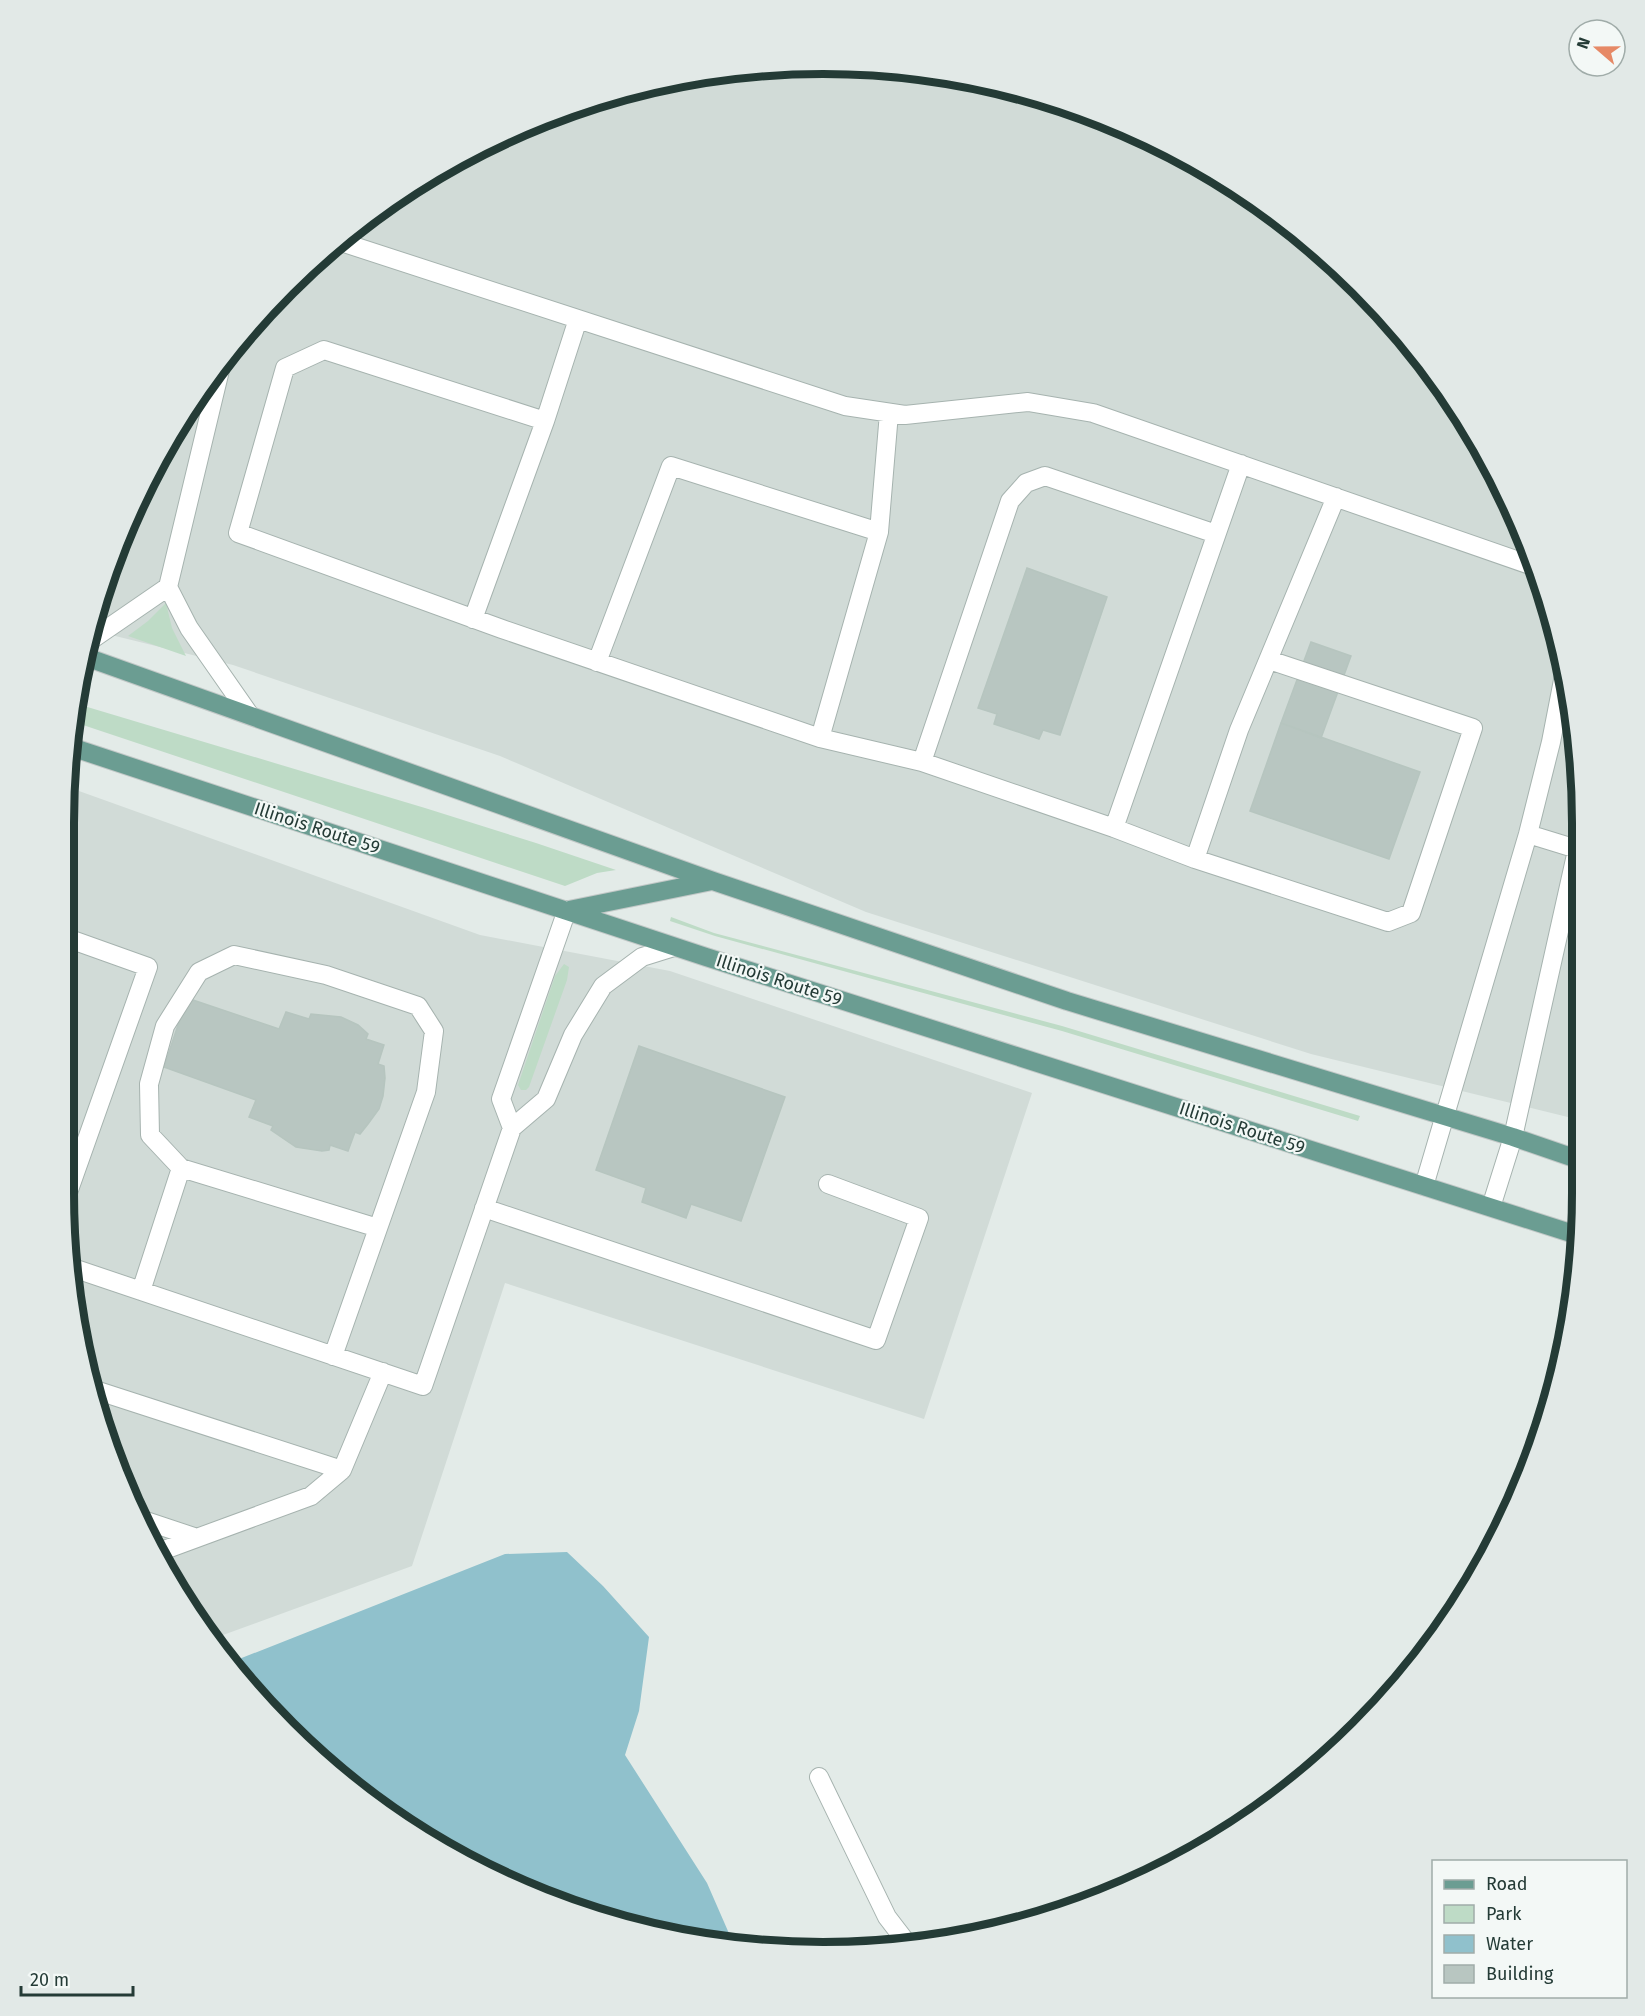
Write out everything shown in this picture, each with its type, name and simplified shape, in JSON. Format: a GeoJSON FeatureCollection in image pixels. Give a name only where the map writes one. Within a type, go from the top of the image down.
{"type":"FeatureCollection","features":[{"type":"Feature","properties":{"kind":"main road"},"geometry":{"type":"LineString","coordinates":[[92,659],[713,880],[1067,1002],[1513,1137],[1572,1157]]}},
{"type":"Feature","properties":{"kind":"main road","name":"Illinois Route 59"},"geometry":{"type":"LineString","coordinates":[[78,749],[674,947],[1570,1233]]}},
{"type":"Feature","properties":{"kind":"main road"},"geometry":{"type":"LineString","coordinates":[[567,910],[713,880]]}},
{"type":"Feature","properties":{"kind":"street"},"geometry":{"type":"LineString","coordinates":[[347,244],[845,406],[905,415],[1028,402],[1093,413],[1525,563]]}},
{"type":"Feature","properties":{"kind":"street"},"geometry":{"type":"LineString","coordinates":[[473,619],[545,421],[578,319]]}},
{"type":"Feature","properties":{"kind":"street"},"geometry":{"type":"LineString","coordinates":[[545,421],[324,350],[285,368],[238,533],[473,619],[820,738],[922,762],[1114,828],[1195,859],[1388,922],[1411,913],[1473,728],[1269,660]]}},
{"type":"Feature","properties":{"kind":"street"},"geometry":{"type":"LineString","coordinates":[[217,382],[168,587],[189,627],[249,714]]}},
{"type":"Feature","properties":{"kind":"street"},"geometry":{"type":"LineString","coordinates":[[820,738],[879,532],[889,413]]}},
{"type":"Feature","properties":{"kind":"street"},"geometry":{"type":"LineString","coordinates":[[1114,828],[1241,464]]}},
{"type":"Feature","properties":{"kind":"street"},"geometry":{"type":"LineString","coordinates":[[597,662],[670,466],[879,532]]}},
{"type":"Feature","properties":{"kind":"street"},"geometry":{"type":"LineString","coordinates":[[922,762],[1010,501],[1026,483],[1045,476],[1216,534]]}},
{"type":"Feature","properties":{"kind":"street"},"geometry":{"type":"LineString","coordinates":[[1195,859],[1239,730],[1336,497]]}},
{"type":"Feature","properties":{"kind":"street"},"geometry":{"type":"LineString","coordinates":[[98,635],[168,587]]}},
{"type":"Feature","properties":{"kind":"street"},"geometry":{"type":"LineString","coordinates":[[1424,1186],[1528,834],[1560,695]]}},
{"type":"Feature","properties":{"kind":"street"},"geometry":{"type":"LineString","coordinates":[[1528,834],[1572,844]]}},
{"type":"Feature","properties":{"kind":"street"},"geometry":{"type":"LineString","coordinates":[[1491,1207],[1513,1137],[1572,881]]}},
{"type":"Feature","properties":{"kind":"street"},"geometry":{"type":"LineString","coordinates":[[512,1128],[501,1099],[567,910]]}},
{"type":"Feature","properties":{"kind":"street"},"geometry":{"type":"LineString","coordinates":[[74,941],[148,967],[74,1164]]}},
{"type":"Feature","properties":{"kind":"street"},"geometry":{"type":"LineString","coordinates":[[78,1270],[423,1386],[512,1128],[546,1099],[573,1035],[603,986],[642,957],[674,947]]}},
{"type":"Feature","properties":{"kind":"street"},"geometry":{"type":"LineString","coordinates":[[333,1356],[426,1092],[434,1031],[418,1006],[327,975],[234,955],[199,972],[165,1026],[149,1084],[150,1135],[181,1168],[378,1228]]}},
{"type":"Feature","properties":{"kind":"street"},"geometry":{"type":"LineString","coordinates":[[141,1291],[181,1168]]}},
{"type":"Feature","properties":{"kind":"street"},"geometry":{"type":"LineString","coordinates":[[484,1208],[876,1341],[919,1218],[828,1184]]}},
{"type":"Feature","properties":{"kind":"street"},"geometry":{"type":"LineString","coordinates":[[164,1550],[311,1496],[342,1470],[383,1372]]}},
{"type":"Feature","properties":{"kind":"street"},"geometry":{"type":"LineString","coordinates":[[100,1392],[342,1470]]}},
{"type":"Feature","properties":{"kind":"street"},"geometry":{"type":"LineString","coordinates":[[150,1522],[197,1538]]}},
{"type":"Feature","properties":{"kind":"street"},"geometry":{"type":"LineString","coordinates":[[819,1777],[886,1917],[904,1938]]}},
{"type":"Feature","properties":{"kind":"shaded area"},"geometry":{"type":"Polygon","coordinates":[[[774,75],[871,75],[969,88],[1063,113],[1154,151],[1197,174],[1239,200],[1316,259],[1386,329],[1417,367],[1445,406],[1494,491],[1532,582],[1557,676],[1565,725],[1572,822],[1572,1118],[1311,1054],[866,912],[500,756],[233,665],[98,632],[113,582],[151,491],[174,448],[228,367],[259,329],[329,259],[406,200],[491,151],[582,113],[676,88],[725,80],[774,75]]]}},
{"type":"Feature","properties":{"kind":"shaded area"},"geometry":{"type":"Polygon","coordinates":[[[75,789],[480,935],[670,971],[1032,1093],[924,1419],[505,1283],[412,1566],[219,1636],[174,1568],[131,1480],[113,1434],[99,1387],[88,1340],[75,1242],[75,789]]]}},
{"type":"Feature","properties":{"kind":"green space"},"geometry":{"type":"Polygon","coordinates":[[[166,603],[172,628],[186,656],[128,636],[166,603]]]}},
{"type":"Feature","properties":{"kind":"green space"},"geometry":{"type":"Polygon","coordinates":[[[83,706],[425,808],[616,870],[597,873],[565,886],[80,724],[83,706]]]}},
{"type":"Feature","properties":{"kind":"green space"},"geometry":{"type":"Polygon","coordinates":[[[671,917],[714,933],[1062,1026],[1360,1116],[1358,1121],[1062,1031],[715,936],[670,921],[671,917]]]}},
{"type":"Feature","properties":{"kind":"green space"},"geometry":{"type":"Polygon","coordinates":[[[564,964],[569,967],[567,980],[529,1087],[521,1090],[518,1085],[555,976],[564,964]]]}},
{"type":"Feature","properties":{"kind":"water"},"geometry":{"type":"Polygon","coordinates":[[[567,1552],[603,1586],[649,1637],[639,1711],[625,1755],[707,1883],[730,1937],[676,1928],[582,1903],[491,1865],[448,1842],[406,1816],[329,1757],[293,1723],[237,1660],[505,1554],[567,1552]]]}},
{"type":"Feature","properties":{"kind":"building"},"geometry":{"type":"Polygon","coordinates":[[[1027,568],[1107,597],[1060,735],[1043,730],[1039,739],[994,724],[997,714],[978,708],[1027,568]]]}},
{"type":"Feature","properties":{"kind":"building"},"geometry":{"type":"Polygon","coordinates":[[[1311,642],[1351,656],[1321,738],[1281,723],[1311,642]]]}},
{"type":"Feature","properties":{"kind":"building"},"geometry":{"type":"Polygon","coordinates":[[[1281,723],[1420,772],[1389,859],[1250,811],[1281,723]]]}},
{"type":"Feature","properties":{"kind":"building"},"geometry":{"type":"Polygon","coordinates":[[[187,998],[279,1029],[286,1012],[309,1019],[311,1014],[341,1017],[358,1025],[368,1034],[366,1039],[384,1045],[378,1064],[384,1066],[385,1078],[379,1109],[360,1134],[355,1132],[348,1151],[330,1145],[329,1150],[322,1151],[296,1147],[271,1130],[273,1126],[249,1117],[256,1100],[164,1067],[187,998]]]}},
{"type":"Feature","properties":{"kind":"building"},"geometry":{"type":"Polygon","coordinates":[[[639,1046],[785,1097],[741,1221],[691,1204],[686,1218],[642,1202],[646,1188],[596,1170],[639,1046]]]}}]}
